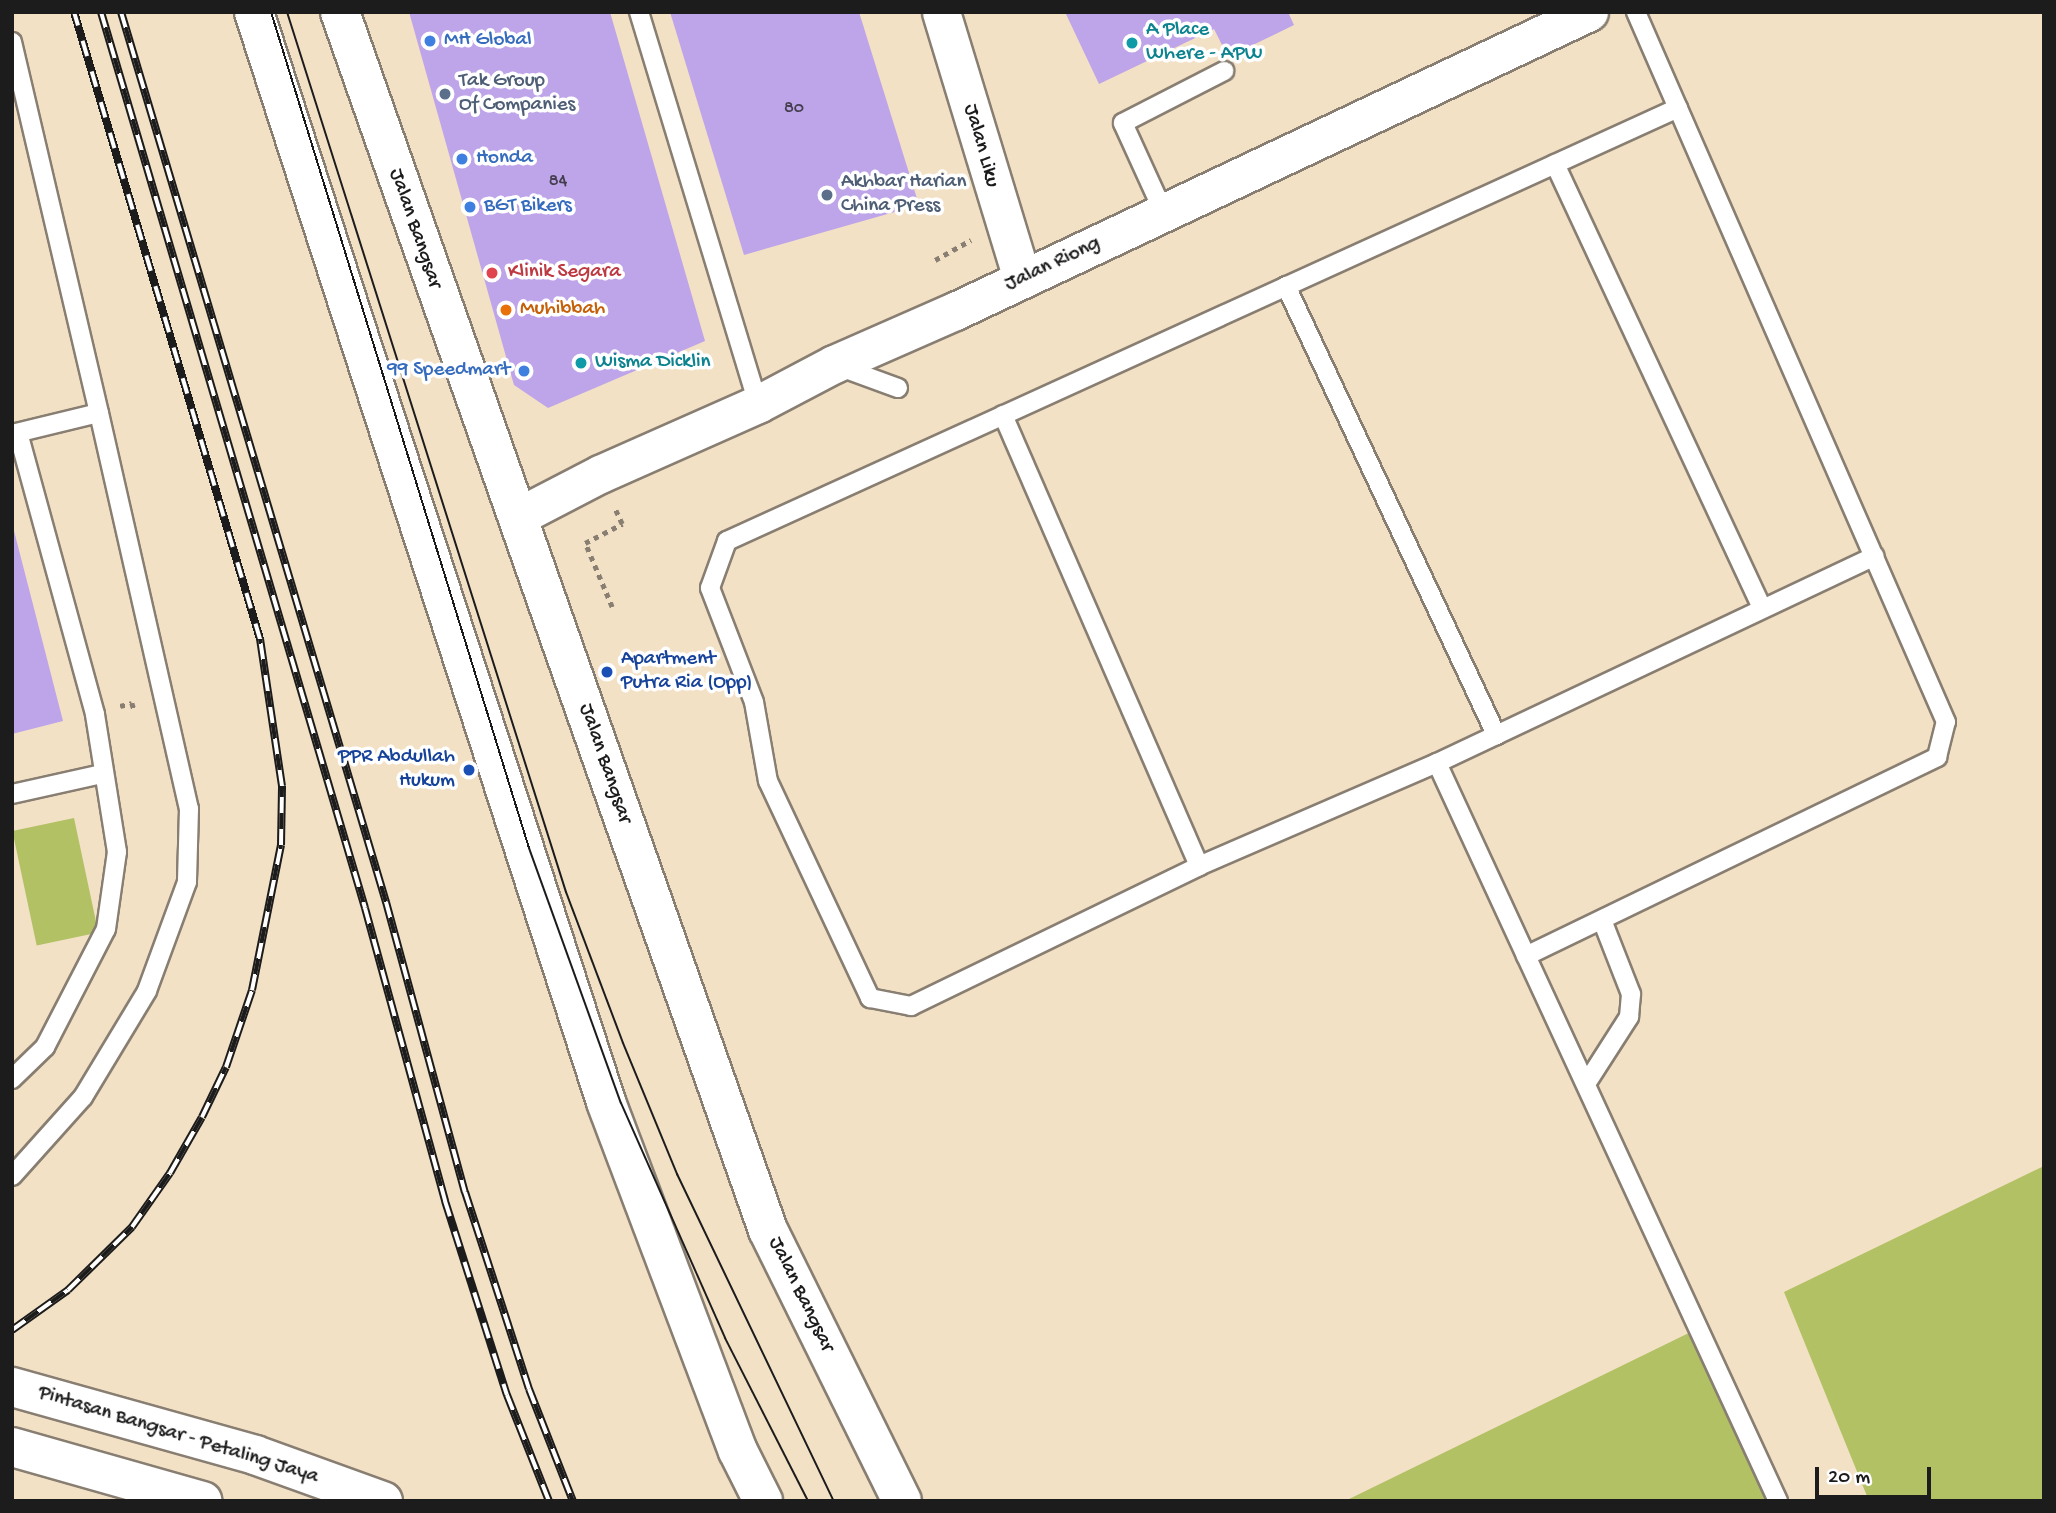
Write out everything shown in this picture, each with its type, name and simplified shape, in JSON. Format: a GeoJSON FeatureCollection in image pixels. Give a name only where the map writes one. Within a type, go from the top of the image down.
{"type":"FeatureCollection","features":[{"type":"Feature","properties":{"kind":"main road"},"geometry":{"type":"LineString","coordinates":[[254,12],[606,1102],[738,1451],[763,1501]]}},
{"type":"Feature","properties":{"kind":"main road","name":"Jalan Bangsar"},"geometry":{"type":"LineString","coordinates":[[340,12],[768,1230],[902,1501]]}},
{"type":"Feature","properties":{"kind":"main road","name":"Pintasan Bangsar - Petaling Jaya"},"geometry":{"type":"LineString","coordinates":[[12,1387],[255,1455],[383,1501]]}},
{"type":"Feature","properties":{"kind":"main road"},"geometry":{"type":"LineString","coordinates":[[12,1447],[203,1501]]}},
{"type":"Feature","properties":{"kind":"street","name":"Jalan Liku"},"geometry":{"type":"LineString","coordinates":[[941,12],[1022,279]]}},
{"type":"Feature","properties":{"kind":"street","name":"Jalan Riong"},"geometry":{"type":"LineString","coordinates":[[517,517],[600,474],[758,404],[834,364],[1164,213],[1589,12]]}},
{"type":"Feature","properties":{"kind":"lane"},"geometry":{"type":"LineString","coordinates":[[639,12],[758,404]]}},
{"type":"Feature","properties":{"kind":"lane"},"geometry":{"type":"LineString","coordinates":[[1527,956],[1937,757],[1946,722],[1636,12]]}},
{"type":"Feature","properties":{"kind":"lane"},"geometry":{"type":"LineString","coordinates":[[12,42],[189,808],[187,882],[147,991],[83,1097],[12,1175]]}},
{"type":"Feature","properties":{"kind":"lane"},"geometry":{"type":"LineString","coordinates":[[1164,213],[1123,123],[1224,71]]}},
{"type":"Feature","properties":{"kind":"lane"},"geometry":{"type":"LineString","coordinates":[[1678,108],[727,541],[710,588],[754,702],[768,781],[870,998],[911,1006],[1199,866],[1437,762],[1874,556]]}},
{"type":"Feature","properties":{"kind":"lane"},"geometry":{"type":"LineString","coordinates":[[1555,163],[1762,608]]}},
{"type":"Feature","properties":{"kind":"lane"},"geometry":{"type":"LineString","coordinates":[[1286,286],[1496,734]]}},
{"type":"Feature","properties":{"kind":"lane"},"geometry":{"type":"LineString","coordinates":[[834,364],[898,388]]}},
{"type":"Feature","properties":{"kind":"lane"},"geometry":{"type":"LineString","coordinates":[[12,1079],[45,1047],[106,929],[117,852],[102,774],[95,714],[15,433],[99,413]]}},
{"type":"Feature","properties":{"kind":"lane"},"geometry":{"type":"LineString","coordinates":[[1003,415],[1199,866]]}},
{"type":"Feature","properties":{"kind":"lane"},"geometry":{"type":"LineString","coordinates":[[1437,762],[1778,1501]]}},
{"type":"Feature","properties":{"kind":"lane"},"geometry":{"type":"LineString","coordinates":[[12,794],[102,774]]}},
{"type":"Feature","properties":{"kind":"lane"},"geometry":{"type":"LineString","coordinates":[[1586,1084],[1629,1017],[1631,994],[1602,920]]}},
{"type":"Feature","properties":{"kind":"path"},"geometry":{"type":"LineString","coordinates":[[610,500],[622,524],[585,543],[612,607]]}},
{"type":"Feature","properties":{"kind":"green space"},"geometry":{"type":"Polygon","coordinates":[[[74,818],[98,932],[37,946],[12,831],[74,818]]]}},
{"type":"Feature","properties":{"kind":"green space"},"geometry":{"type":"Polygon","coordinates":[[[2044,1166],[2044,1501],[1869,1501],[1784,1292],[2044,1166]]]}},
{"type":"Feature","properties":{"kind":"green space"},"geometry":{"type":"Polygon","coordinates":[[[1699,1328],[1767,1501],[1345,1501],[1699,1328]]]}},
{"type":"Feature","properties":{"kind":"building"},"geometry":{"type":"Polygon","coordinates":[[[409,12],[610,12],[705,341],[548,408],[514,385],[409,12]]]}},
{"type":"Feature","properties":{"kind":"building"},"geometry":{"type":"Polygon","coordinates":[[[670,12],[859,12],[919,205],[744,255],[670,12]]]}},
{"type":"Feature","properties":{"kind":"building","name":"A Place Where - APW"},"geometry":{"type":"Polygon","coordinates":[[[1065,12],[1288,12],[1294,25],[1228,57],[1214,29],[1099,84],[1065,12]]]}},
{"type":"Feature","properties":{"kind":"building"},"geometry":{"type":"Polygon","coordinates":[[[12,523],[63,721],[12,734],[12,523]]]}},
{"type":"Feature","properties":{"kind":"tram line"},"geometry":{"type":"LineString","coordinates":[[271,12],[529,848],[621,1103],[725,1338],[808,1501]]}},
{"type":"Feature","properties":{"kind":"tram line"},"geometry":{"type":"LineString","coordinates":[[287,12],[566,892],[623,1043],[677,1174],[834,1501]]}},
{"type":"Feature","properties":{"kind":"railway"},"geometry":{"type":"LineString","coordinates":[[12,1330],[68,1290],[132,1227],[170,1173],[202,1117],[226,1067],[252,990],[281,845],[282,786],[260,639],[74,12]]}},
{"type":"Feature","properties":{"kind":"railway"},"geometry":{"type":"LineString","coordinates":[[101,12],[365,908],[445,1201],[507,1395],[549,1501]]}},
{"type":"Feature","properties":{"kind":"railway"},"geometry":{"type":"LineString","coordinates":[[121,12],[386,902],[465,1192],[529,1389],[573,1501]]}},
{"type":"Feature","properties":{"kind":"place","name":"MH Global"},"geometry":{"type":"Point","coordinates":[430,41]}},
{"type":"Feature","properties":{"kind":"place","name":"A Place Where - APW"},"geometry":{"type":"Point","coordinates":[1132,43]}},
{"type":"Feature","properties":{"kind":"place","name":"Tak Group Of Companies"},"geometry":{"type":"Point","coordinates":[445,94]}},
{"type":"Feature","properties":{"kind":"place","name":"Honda"},"geometry":{"type":"Point","coordinates":[462,159]}},
{"type":"Feature","properties":{"kind":"place","name":"Akhbar Harian China Press"},"geometry":{"type":"Point","coordinates":[827,195]}},
{"type":"Feature","properties":{"kind":"place","name":"BGT Bikers"},"geometry":{"type":"Point","coordinates":[470,207]}},
{"type":"Feature","properties":{"kind":"place","name":"Klinik Segara"},"geometry":{"type":"Point","coordinates":[492,273]}},
{"type":"Feature","properties":{"kind":"place","name":"Muhibbah"},"geometry":{"type":"Point","coordinates":[506,310]}},
{"type":"Feature","properties":{"kind":"place","name":"Wisma Dicklin"},"geometry":{"type":"Point","coordinates":[581,363]}},
{"type":"Feature","properties":{"kind":"place","name":"99 Speedmart"},"geometry":{"type":"Point","coordinates":[524,371]}},
{"type":"Feature","properties":{"kind":"place","name":"Apartment Putra Ria (Opp)"},"geometry":{"type":"Point","coordinates":[607,672]}},
{"type":"Feature","properties":{"kind":"place","name":"PPR Abdullah Hukum"},"geometry":{"type":"Point","coordinates":[469,770]}}]}
